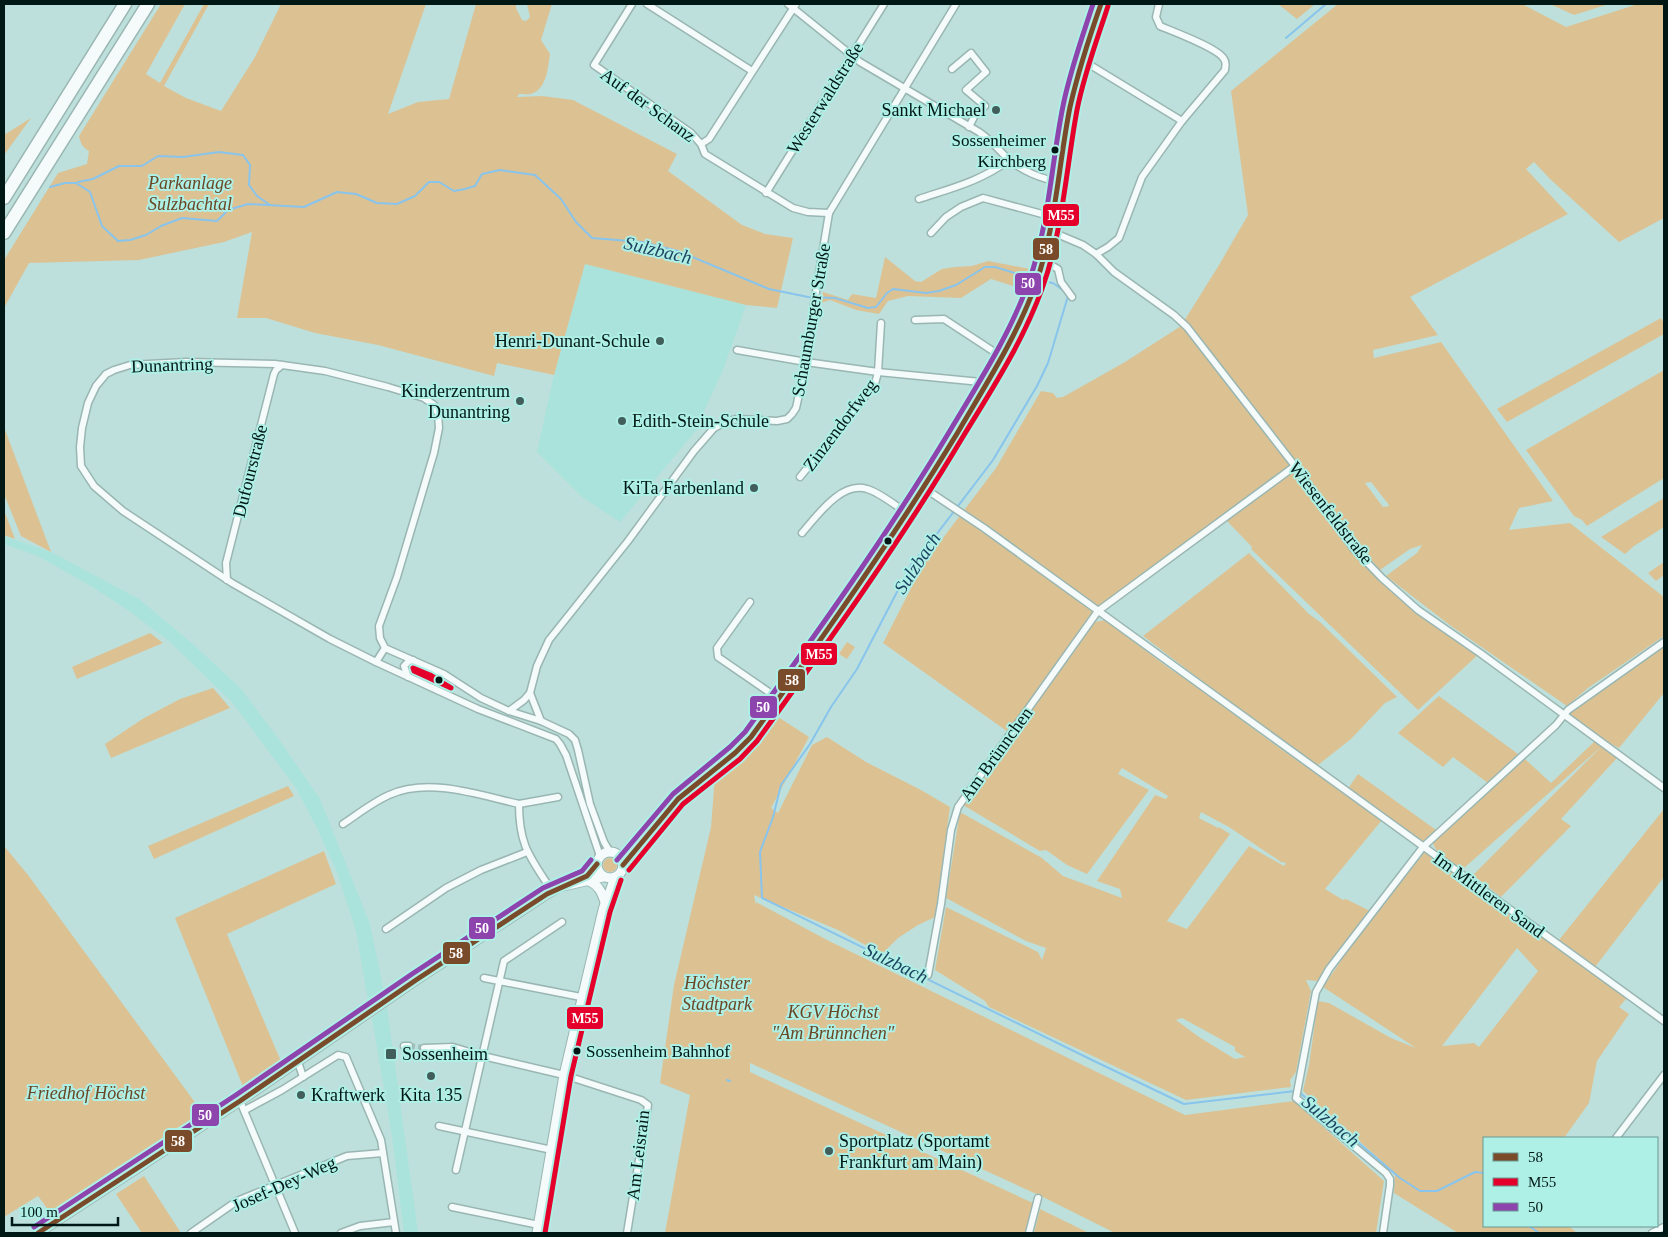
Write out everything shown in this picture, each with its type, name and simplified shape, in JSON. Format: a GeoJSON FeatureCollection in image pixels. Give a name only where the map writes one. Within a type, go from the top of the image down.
{"type":"FeatureCollection","features":[{"type":"Feature","properties":{"kind":"highway"},"geometry":{"type":"LineString","coordinates":[[4,198],[125,4]]}},
{"type":"Feature","properties":{"kind":"highway"},"geometry":{"type":"LineString","coordinates":[[4,233],[148,4]]}},
{"type":"Feature","properties":{"kind":"main road"},"geometry":{"type":"LineString","coordinates":[[38,1233],[240,1101],[440,964],[552,891],[559,887],[607,878],[621,872],[623,865],[630,859],[634,851],[678,799],[744,744],[779,699],[847,603],[924,488],[1002,358],[1044,262],[1070,108],[1082,60],[1101,4]]}},
{"type":"Feature","properties":{"kind":"main road"},"geometry":{"type":"LineString","coordinates":[[586,881],[598,860],[614,854],[634,851]]}},
{"type":"Feature","properties":{"kind":"main road"},"geometry":{"type":"LineString","coordinates":[[614,854],[623,865]]}},
{"type":"Feature","properties":{"kind":"main road"},"geometry":{"type":"LineString","coordinates":[[538,1229],[564,1075],[606,899],[611,892],[607,878],[598,872],[598,860]]}},
{"type":"Feature","properties":{"kind":"main road"},"geometry":{"type":"LineString","coordinates":[[586,881],[593,883],[606,899]]}},
{"type":"Feature","properties":{"kind":"street","name":"Auf der Schanz"},"geometry":{"type":"LineString","coordinates":[[632,4],[594,65],[691,132],[701,144],[705,154],[766,193],[793,208],[808,212],[829,213]]}},
{"type":"Feature","properties":{"kind":"street"},"geometry":{"type":"LineString","coordinates":[[647,4],[752,70]]}},
{"type":"Feature","properties":{"kind":"street","name":"Westerwaldstraße"},"geometry":{"type":"LineString","coordinates":[[766,193],[884,4]]}},
{"type":"Feature","properties":{"kind":"street","name":"Schaumburger Straße"},"geometry":{"type":"LineString","coordinates":[[530,693],[537,666],[549,640],[631,536],[694,451],[714,428],[724,422],[736,419],[777,421],[787,419],[796,408],[806,362],[829,213],[956,4]]}},
{"type":"Feature","properties":{"kind":"street"},"geometry":{"type":"LineString","coordinates":[[1096,254],[1119,238],[1142,177],[1182,121],[1216,81],[1226,64],[1224,58],[1212,49],[1160,26],[1156,17],[1159,4]]}},
{"type":"Feature","properties":{"kind":"street"},"geometry":{"type":"LineString","coordinates":[[701,144],[709,139],[792,5],[852,55],[905,89],[992,140],[1009,160],[1042,178],[1059,181]]}},
{"type":"Feature","properties":{"kind":"street"},"geometry":{"type":"LineString","coordinates":[[952,69],[971,53],[986,72],[966,90],[985,106],[975,116],[969,127]]}},
{"type":"Feature","properties":{"kind":"street"},"geometry":{"type":"LineString","coordinates":[[1082,60],[1182,121]]}},
{"type":"Feature","properties":{"kind":"street"},"geometry":{"type":"LineString","coordinates":[[919,199],[955,188],[990,173],[1009,160]]}},
{"type":"Feature","properties":{"kind":"street"},"geometry":{"type":"LineString","coordinates":[[931,232],[946,217],[961,207],[983,198],[1053,217]]}},
{"type":"Feature","properties":{"kind":"street","name":"Wiesenfeldstraße"},"geometry":{"type":"LineString","coordinates":[[1050,231],[1083,245],[1096,254],[1114,272],[1174,316],[1195,335],[1236,392],[1295,466],[1353,548],[1396,591],[1418,610],[1566,715],[1664,788]]}},
{"type":"Feature","properties":{"kind":"street"},"geometry":{"type":"LineString","coordinates":[[1044,262],[1058,269],[1060,282],[1072,297]]}},
{"type":"Feature","properties":{"kind":"street"},"geometry":{"type":"LineString","coordinates":[[915,320],[944,319],[1002,358]]}},
{"type":"Feature","properties":{"kind":"street"},"geometry":{"type":"LineString","coordinates":[[878,372],[881,323]]}},
{"type":"Feature","properties":{"kind":"street"},"geometry":{"type":"LineString","coordinates":[[737,350],[806,362],[878,372],[981,382],[986,385]]}},
{"type":"Feature","properties":{"kind":"street","name":"Dunantring"},"geometry":{"type":"LineString","coordinates":[[385,648],[378,630],[397,578],[434,454],[439,428],[438,414],[434,405],[429,401],[406,393],[325,371],[282,365],[186,362],[130,365],[114,370],[102,378],[92,392],[86,407],[82,428],[80,455],[83,470],[94,486],[123,511],[227,580],[330,639],[478,709],[550,736],[560,744],[566,755],[580,795],[598,860]]}},
{"type":"Feature","properties":{"kind":"street","name":"Dufourstraße"},"geometry":{"type":"LineString","coordinates":[[227,580],[226,564],[270,392],[276,370],[282,365]]}},
{"type":"Feature","properties":{"kind":"street","name":"Zinzendorfweg"},"geometry":{"type":"LineString","coordinates":[[800,477],[875,384],[878,372]]}},
{"type":"Feature","properties":{"kind":"street","name":"Am Brünnchen"},"geometry":{"type":"LineString","coordinates":[[928,975],[941,904],[951,830],[958,807],[1098,611],[1295,466]]}},
{"type":"Feature","properties":{"kind":"street"},"geometry":{"type":"LineString","coordinates":[[802,533],[827,504],[846,490],[856,486],[869,489],[907,513]]}},
{"type":"Feature","properties":{"kind":"street"},"geometry":{"type":"LineString","coordinates":[[924,488],[958,513],[984,528],[1423,847],[1318,986],[1296,1096],[1296,1100],[1390,1179],[1383,1233]]}},
{"type":"Feature","properties":{"kind":"street"},"geometry":{"type":"LineString","coordinates":[[750,602],[717,648],[718,657],[779,699]]}},
{"type":"Feature","properties":{"kind":"street","name":"Im Mittleren Sand"},"geometry":{"type":"LineString","coordinates":[[1664,642],[1568,710],[1566,715],[1423,847],[1664,1021]]}},
{"type":"Feature","properties":{"kind":"street"},"geometry":{"type":"LineString","coordinates":[[376,662],[385,648],[444,674],[481,698],[569,734],[578,748],[588,796],[604,842],[614,854]]}},
{"type":"Feature","properties":{"kind":"street"},"geometry":{"type":"LineString","coordinates":[[408,677],[404,666],[413,660]]}},
{"type":"Feature","properties":{"kind":"street"},"geometry":{"type":"LineString","coordinates":[[509,711],[530,693],[541,722]]}},
{"type":"Feature","properties":{"kind":"street"},"geometry":{"type":"LineString","coordinates":[[566,755],[578,748]]}},
{"type":"Feature","properties":{"kind":"street"},"geometry":{"type":"LineString","coordinates":[[570,769],[580,764],[581,761]]}},
{"type":"Feature","properties":{"kind":"street"},"geometry":{"type":"LineString","coordinates":[[343,824],[390,794],[410,788],[449,789],[519,804],[558,797]]}},
{"type":"Feature","properties":{"kind":"street"},"geometry":{"type":"LineString","coordinates":[[580,795],[588,796]]}},
{"type":"Feature","properties":{"kind":"street"},"geometry":{"type":"LineString","coordinates":[[519,804],[520,831],[527,852],[552,891]]}},
{"type":"Feature","properties":{"kind":"street"},"geometry":{"type":"LineString","coordinates":[[386,929],[446,888],[481,870],[527,852]]}},
{"type":"Feature","properties":{"kind":"street"},"geometry":{"type":"LineString","coordinates":[[456,1170],[504,961],[562,922]]}},
{"type":"Feature","properties":{"kind":"street"},"geometry":{"type":"LineString","coordinates":[[484,978],[581,998]]}},
{"type":"Feature","properties":{"kind":"street"},"geometry":{"type":"LineString","coordinates":[[424,1048],[453,1047],[482,1056],[564,1075]]}},
{"type":"Feature","properties":{"kind":"street"},"geometry":{"type":"LineString","coordinates":[[245,1110],[303,1077],[338,1054],[346,1056],[381,1140],[396,1233]]}},
{"type":"Feature","properties":{"kind":"street"},"geometry":{"type":"LineString","coordinates":[[298,1062],[303,1077]]}},
{"type":"Feature","properties":{"kind":"street","name":"Am Leisrain"},"geometry":{"type":"LineString","coordinates":[[564,1075],[641,1100],[648,1106],[627,1233]]}},
{"type":"Feature","properties":{"kind":"street"},"geometry":{"type":"LineString","coordinates":[[1617,1137],[1664,1075]]}},
{"type":"Feature","properties":{"kind":"street"},"geometry":{"type":"LineString","coordinates":[[240,1101],[295,1233]]}},
{"type":"Feature","properties":{"kind":"street"},"geometry":{"type":"LineString","coordinates":[[439,1126],[552,1150]]}},
{"type":"Feature","properties":{"kind":"street","name":"Josef-Dey-Weg"},"geometry":{"type":"LineString","coordinates":[[192,1233],[237,1201],[347,1156],[383,1152]]}},
{"type":"Feature","properties":{"kind":"street"},"geometry":{"type":"LineString","coordinates":[[1029,1233],[1038,1198]]}},
{"type":"Feature","properties":{"kind":"street"},"geometry":{"type":"LineString","coordinates":[[452,1207],[538,1229]]}},
{"type":"Feature","properties":{"kind":"street"},"geometry":{"type":"LineString","coordinates":[[340,1233],[360,1226],[394,1222]]}},
{"type":"Feature","properties":{"kind":"street"},"geometry":{"type":"LineString","coordinates":[[1652,1233],[1664,1227]]}},
{"type":"Feature","properties":{"kind":"shaded area"},"geometry":{"type":"Polygon","coordinates":[[[585,264],[746,305],[723,370],[697,429],[620,522],[582,497],[537,452],[554,375],[585,264]]]}},
{"type":"Feature","properties":{"kind":"shaded area"},"geometry":{"type":"Polygon","coordinates":[[[4,536],[51,552],[139,599],[193,644],[241,689],[320,799],[370,924],[385,997],[369,1006],[356,931],[337,872],[296,788],[232,702],[169,641],[129,611],[91,586],[38,556],[4,544],[4,536]]]}},
{"type":"Feature","properties":{"kind":"shaded area"},"geometry":{"type":"Polygon","coordinates":[[[387,1007],[418,1233],[404,1233],[392,1136],[372,1018],[387,1007]]]}},
{"type":"Feature","properties":{"kind":"green space","name":"Parkanlage Sulzbachtal"},"geometry":{"type":"Polygon","coordinates":[[[161,4],[185,4],[146,74],[160,83],[204,4],[209,4],[164,86],[186,98],[221,111],[255,57],[281,4],[426,4],[388,114],[418,102],[449,99],[476,4],[516,4],[522,20],[526,21],[530,17],[527,4],[552,4],[541,40],[550,54],[544,83],[536,91],[530,94],[519,94],[517,97],[542,96],[573,100],[677,154],[668,171],[742,225],[765,234],[793,238],[777,308],[746,305],[585,264],[554,375],[497,363],[494,376],[378,345],[315,333],[266,318],[237,318],[252,232],[224,242],[139,260],[29,263],[4,308],[4,260],[58,173],[87,164],[89,151],[82,145],[79,136],[161,4]]]}},
{"type":"Feature","properties":{"kind":"green space"},"geometry":{"type":"Polygon","coordinates":[[[1278,4],[1315,4],[1297,19],[1278,4]]]}},
{"type":"Feature","properties":{"kind":"green space"},"geometry":{"type":"Polygon","coordinates":[[[1338,4],[1522,4],[1566,27],[1638,4],[1664,4],[1664,218],[1619,242],[1534,162],[1526,169],[1568,214],[1410,297],[1438,335],[1373,350],[1374,358],[1441,342],[1553,501],[1519,508],[1509,530],[1570,523],[1664,597],[1664,636],[1588,688],[1567,706],[1451,626],[1386,576],[1417,553],[1422,545],[1410,549],[1380,570],[1338,522],[1297,461],[1099,606],[1008,732],[883,643],[924,563],[996,468],[1041,391],[1053,393],[1057,398],[1063,397],[1125,362],[1181,326],[1248,215],[1231,91],[1338,4]],[[1371,482],[1365,483],[1383,507],[1389,505],[1371,482]]]}},
{"type":"Feature","properties":{"kind":"green space"},"geometry":{"type":"Polygon","coordinates":[[[1550,4],[1609,4],[1574,15],[1550,4]]]}},
{"type":"Feature","properties":{"kind":"green space"},"geometry":{"type":"Polygon","coordinates":[[[31,118],[4,155],[4,135],[31,118]]]}},
{"type":"Feature","properties":{"kind":"green space"},"geometry":{"type":"Polygon","coordinates":[[[885,257],[915,281],[921,282],[942,269],[972,266],[988,261],[1035,270],[1026,290],[991,279],[961,298],[908,296],[888,301],[879,314],[856,310],[830,300],[821,303],[823,292],[848,300],[852,294],[876,298],[885,257]]]}},
{"type":"Feature","properties":{"kind":"green space"},"geometry":{"type":"Polygon","coordinates":[[[1661,318],[1664,323],[1664,334],[1507,422],[1497,409],[1661,318]]]}},
{"type":"Feature","properties":{"kind":"green space"},"geometry":{"type":"Polygon","coordinates":[[[1664,370],[1664,478],[1587,526],[1582,520],[1574,516],[1526,450],[1664,370]]]}},
{"type":"Feature","properties":{"kind":"green space"},"geometry":{"type":"Polygon","coordinates":[[[4,427],[51,552],[21,536],[4,494],[4,427]]]}},
{"type":"Feature","properties":{"kind":"green space"},"geometry":{"type":"Polygon","coordinates":[[[1293,470],[1315,501],[1318,499],[1353,548],[1418,610],[1480,653],[1418,710],[1251,549],[1252,547],[1227,521],[1229,516],[1293,470]]]}},
{"type":"Feature","properties":{"kind":"green space"},"geometry":{"type":"Polygon","coordinates":[[[1664,498],[1664,527],[1625,554],[1601,537],[1664,498]]]}},
{"type":"Feature","properties":{"kind":"green space"},"geometry":{"type":"Polygon","coordinates":[[[4,510],[15,539],[4,535],[4,510]]]}},
{"type":"Feature","properties":{"kind":"green space"},"geometry":{"type":"Polygon","coordinates":[[[1249,553],[1309,614],[1320,622],[1397,697],[1385,703],[1351,739],[1318,765],[1248,716],[1143,636],[1249,553]]]}},
{"type":"Feature","properties":{"kind":"green space"},"geometry":{"type":"Polygon","coordinates":[[[1664,562],[1664,575],[1656,581],[1648,573],[1664,562]]]}},
{"type":"Feature","properties":{"kind":"green space"},"geometry":{"type":"Polygon","coordinates":[[[1105,620],[1170,669],[1382,820],[1325,889],[1343,900],[1346,899],[1370,911],[1317,981],[1306,980],[1311,991],[1296,1072],[1290,1080],[1291,1087],[1186,1100],[989,1007],[985,1001],[935,970],[946,907],[1038,952],[1042,960],[1046,948],[1026,941],[946,898],[960,812],[1042,858],[1063,876],[1122,898],[1120,889],[1097,881],[1155,795],[1166,799],[1168,796],[1122,768],[1118,774],[1149,790],[1087,874],[1067,865],[1046,850],[1040,851],[963,805],[1095,622],[1105,620]],[[1201,812],[1199,818],[1230,834],[1167,921],[1187,929],[1249,846],[1284,866],[1286,863],[1281,862],[1229,827],[1201,812]],[[1182,1018],[1176,1020],[1199,1037],[1235,1059],[1245,1057],[1235,1051],[1235,1047],[1182,1018]]]}},
{"type":"Feature","properties":{"kind":"green space"},"geometry":{"type":"Polygon","coordinates":[[[150,633],[163,643],[77,679],[72,667],[150,633]]]}},
{"type":"Feature","properties":{"kind":"green space"},"geometry":{"type":"Polygon","coordinates":[[[847,642],[855,647],[847,659],[839,654],[847,642]]]}},
{"type":"Feature","properties":{"kind":"green space"},"geometry":{"type":"Polygon","coordinates":[[[1664,644],[1664,693],[1619,748],[1594,735],[1569,716],[1569,712],[1664,644]]]}},
{"type":"Feature","properties":{"kind":"green space"},"geometry":{"type":"Polygon","coordinates":[[[213,688],[230,708],[111,758],[105,744],[144,718],[180,699],[213,688]]]}},
{"type":"Feature","properties":{"kind":"green space"},"geometry":{"type":"Polygon","coordinates":[[[1439,696],[1518,754],[1488,783],[1453,757],[1443,767],[1398,733],[1439,696]]]}},
{"type":"Feature","properties":{"kind":"green space"},"geometry":{"type":"Polygon","coordinates":[[[775,715],[809,737],[771,808],[778,813],[812,745],[827,737],[866,762],[950,807],[935,917],[898,938],[882,954],[838,930],[754,895],[756,906],[756,902],[829,941],[1185,1115],[1294,1101],[1384,1181],[1376,1233],[1115,1233],[1043,1197],[750,1063],[750,1072],[1033,1203],[1025,1233],[665,1233],[690,1095],[660,1083],[674,985],[711,827],[715,776],[750,747],[775,715]]]}},
{"type":"Feature","properties":{"kind":"green space"},"geometry":{"type":"Polygon","coordinates":[[[1595,741],[1602,746],[1464,868],[1441,856],[1435,848],[1433,843],[1485,793],[1525,759],[1551,783],[1595,741]]]}},
{"type":"Feature","properties":{"kind":"green space"},"geometry":{"type":"Polygon","coordinates":[[[1602,746],[1617,758],[1561,819],[1571,826],[1501,897],[1473,875],[1602,746]]]}},
{"type":"Feature","properties":{"kind":"green space"},"geometry":{"type":"Polygon","coordinates":[[[1358,774],[1436,830],[1423,844],[1347,790],[1358,774]]]}},
{"type":"Feature","properties":{"kind":"green space"},"geometry":{"type":"Polygon","coordinates":[[[288,786],[294,796],[154,859],[148,846],[288,786]]]}},
{"type":"Feature","properties":{"kind":"green space"},"geometry":{"type":"Polygon","coordinates":[[[1664,809],[1664,877],[1595,967],[1559,940],[1664,809]]]}},
{"type":"Feature","properties":{"kind":"green space","name":"Friedhof Höchst"},"geometry":{"type":"Polygon","coordinates":[[[4,846],[28,875],[205,1116],[52,1215],[38,1196],[4,1217],[4,846]]]}},
{"type":"Feature","properties":{"kind":"green space"},"geometry":{"type":"Polygon","coordinates":[[[324,851],[336,884],[227,934],[283,1066],[244,1089],[175,918],[324,851]]]}},
{"type":"Feature","properties":{"kind":"green space"},"geometry":{"type":"Polygon","coordinates":[[[1425,852],[1438,864],[1462,878],[1478,894],[1557,947],[1627,998],[1619,1007],[1629,1014],[1597,1061],[1589,1103],[1565,1137],[1483,1137],[1483,1227],[1570,1227],[1577,1233],[1458,1233],[1394,1193],[1395,1173],[1303,1091],[1309,1065],[1318,1001],[1329,1003],[1391,1038],[1416,1048],[1323,987],[1360,933],[1425,852]],[[1517,948],[1442,1046],[1474,1043],[1479,1047],[1538,971],[1517,948]]]}},
{"type":"Feature","properties":{"kind":"green space"},"geometry":{"type":"Polygon","coordinates":[[[610,858],[615,860],[617,865],[615,870],[610,872],[605,870],[603,865],[605,860],[610,858]]]}},
{"type":"Feature","properties":{"kind":"green space"},"geometry":{"type":"Polygon","coordinates":[[[144,1176],[181,1233],[142,1233],[116,1194],[144,1176]]]}},
{"type":"Feature","properties":{"kind":"green space"},"geometry":{"type":"Polygon","coordinates":[[[1040,1209],[1089,1233],[1034,1233],[1040,1209]]]}},
{"type":"Feature","properties":{"kind":"waterway"},"geometry":{"type":"LineString","coordinates":[[1286,38],[1326,4]]}},
{"type":"Feature","properties":{"kind":"waterway","name":"Sulzbach"},"geometry":{"type":"LineString","coordinates":[[78,182],[93,179],[119,166],[142,166],[158,156],[183,157],[219,152],[243,155],[250,165],[249,185],[257,196],[270,205]]}},
{"type":"Feature","properties":{"kind":"waterway","name":"Sulzbach"},"geometry":{"type":"LineString","coordinates":[[50,187],[65,183],[76,183],[90,192],[102,226],[118,241],[130,240],[146,235],[161,226],[182,218],[217,221],[228,210],[248,204],[304,207],[337,192],[356,194],[377,203],[397,204],[415,196],[429,182],[439,182],[454,191],[475,186],[482,174],[500,170],[535,175],[561,199],[576,222],[592,238],[642,242],[678,251],[769,289],[808,297],[835,298],[868,308],[876,307],[887,293],[893,289],[926,293],[939,291],[956,285],[985,267],[995,267],[1034,279]]}},
{"type":"Feature","properties":{"kind":"waterway","name":"Sulzbach"},"geometry":{"type":"LineString","coordinates":[[1041,281],[1053,283],[1064,291]]}},
{"type":"Feature","properties":{"kind":"waterway","name":"Sulzbach"},"geometry":{"type":"LineString","coordinates":[[1068,296],[1048,363],[1037,386],[993,460],[911,565],[857,669],[831,707],[810,744],[781,785],[773,817],[760,852],[762,898],[1184,1104],[1295,1091]]}},
{"type":"Feature","properties":{"kind":"waterway","name":"Sulzbach"},"geometry":{"type":"LineString","coordinates":[[1299,1092],[1400,1178],[1420,1191],[1437,1191],[1475,1172],[1483,1173]]}},
{"type":"Feature","properties":{"kind":"waterway","name":"Sulzbach"},"geometry":{"type":"LineString","coordinates":[[1530,1227],[1539,1233]]}},
{"type":"Feature","properties":{"kind":"tunnel"},"geometry":{"type":"LineString","coordinates":[[409,1046],[424,1048]]}},
{"type":"Feature","properties":{"kind":"transit line","name":"50"},"geometry":{"type":"LineString","coordinates":[[617,860],[673,794],[730,747],[745,732],[877,545],[927,468],[993,358],[1012,322],[1035,262],[1041,240],[1066,93],[1093,4]]}},
{"type":"Feature","properties":{"kind":"transit line","name":"58"},"geometry":{"type":"LineString","coordinates":[[623,865],[678,799],[735,753],[751,737],[909,510],[1000,360],[1019,324],[1042,264],[1052,220],[1070,107],[1084,55],[1101,4]]}},
{"type":"Feature","properties":{"kind":"transit line","name":"M55"},"geometry":{"type":"LineString","coordinates":[[629,870],[683,804],[740,759],[757,741],[890,552],[1007,364],[1026,327],[1049,267],[1055,245],[1080,97],[1108,6]]}},
{"type":"Feature","properties":{"kind":"transit line","name":"M55"},"geometry":{"type":"LineString","coordinates":[[413,668],[430,675],[451,688],[414,671],[413,668]]}},
{"type":"Feature","properties":{"kind":"transit line","name":"50"},"geometry":{"type":"LineString","coordinates":[[34,1227],[236,1095],[412,974],[543,888],[582,871],[591,860]]}},
{"type":"Feature","properties":{"kind":"transit line","name":"58"},"geometry":{"type":"LineString","coordinates":[[38,1233],[240,1101],[416,980],[547,894],[587,876],[597,864]]}},
{"type":"Feature","properties":{"kind":"transit line","name":"M55"},"geometry":{"type":"LineString","coordinates":[[545,1233],[571,1076],[610,912],[621,880]]}},
{"type":"Feature","properties":{"kind":"place","name":"Sankt Michael"},"geometry":{"type":"Point","coordinates":[996,110]}},
{"type":"Feature","properties":{"kind":"place","name":"Sossenheimer Kirchberg"},"geometry":{"type":"Point","coordinates":[1055,150]}},
{"type":"Feature","properties":{"kind":"place","name":"Henri-Dunant-Schule"},"geometry":{"type":"Point","coordinates":[660,341]}},
{"type":"Feature","properties":{"kind":"place","name":"Kinderzentrum Dunantring"},"geometry":{"type":"Point","coordinates":[520,401]}},
{"type":"Feature","properties":{"kind":"place","name":"Edith-Stein-Schule"},"geometry":{"type":"Point","coordinates":[622,421]}},
{"type":"Feature","properties":{"kind":"place","name":"KiTa Farbenland"},"geometry":{"type":"Point","coordinates":[754,488]}},
{"type":"Feature","properties":{"kind":"place","name":"Sossenheim Bahnhof"},"geometry":{"type":"Point","coordinates":[577,1051]}},
{"type":"Feature","properties":{"kind":"place","name":"Sossenheim"},"geometry":{"type":"Point","coordinates":[391,1054]}},
{"type":"Feature","properties":{"kind":"place","name":"Kita 135"},"geometry":{"type":"Point","coordinates":[431,1076]}},
{"type":"Feature","properties":{"kind":"place","name":"Kraftwerk"},"geometry":{"type":"Point","coordinates":[301,1095]}},
{"type":"Feature","properties":{"kind":"place","name":"Sportplatz (Sportamt Frankfurt am Main)"},"geometry":{"type":"Point","coordinates":[829,1151]}},
{"type":"Feature","properties":{"kind":"park label","name":"Höchster Stadtpark"},"geometry":{"type":"Point","coordinates":[717,993]}},
{"type":"Feature","properties":{"kind":"park label","name":"KGV Höchst \"Am Brünnchen\""},"geometry":{"type":"Point","coordinates":[833,1022]}}]}
